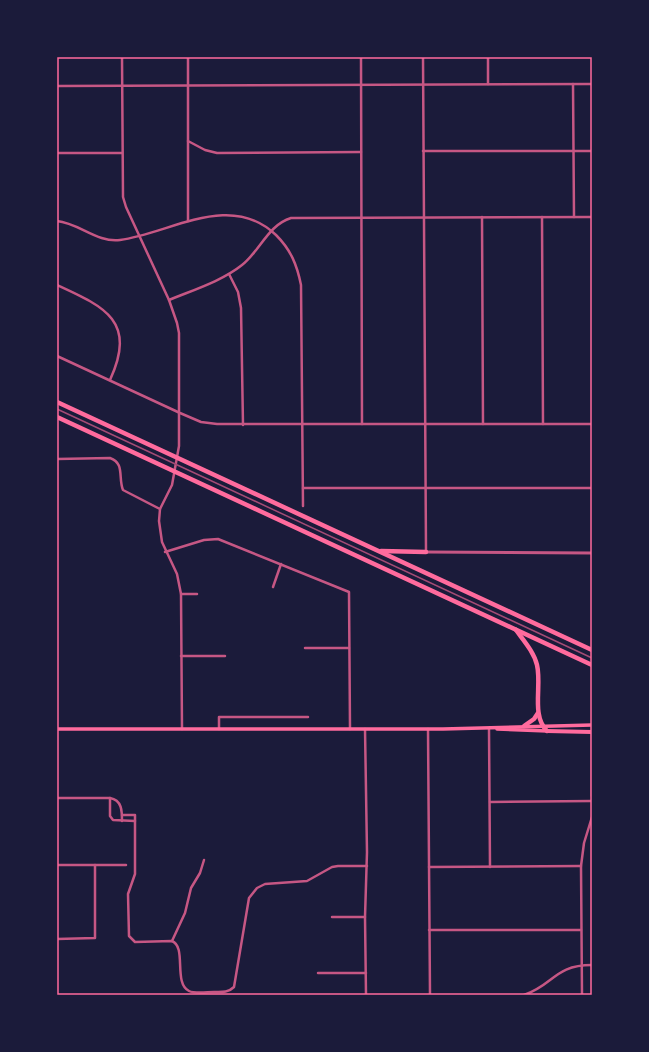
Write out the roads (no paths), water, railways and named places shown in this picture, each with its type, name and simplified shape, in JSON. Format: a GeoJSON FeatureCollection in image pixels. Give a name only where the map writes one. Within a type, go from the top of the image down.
{"type":"FeatureCollection","features":[{"type":"Feature","properties":{"kind":"highway"},"geometry":{"type":"LineString","coordinates":[[57,402],[592,650]]}},
{"type":"Feature","properties":{"kind":"highway"},"geometry":{"type":"LineString","coordinates":[[57,417],[592,665]]}},
{"type":"Feature","properties":{"kind":"highway"},"geometry":{"type":"LineString","coordinates":[[380,552],[426,552]]}},
{"type":"Feature","properties":{"kind":"highway"},"geometry":{"type":"LineString","coordinates":[[516,630],[533,654],[537,665],[539,711],[542,726],[547,731]]}},
{"type":"Feature","properties":{"kind":"highway"},"geometry":{"type":"LineString","coordinates":[[524,726],[535,718],[539,711]]}},
{"type":"Feature","properties":{"kind":"main road"},"geometry":{"type":"LineString","coordinates":[[490,729],[524,726],[592,726]]}},
{"type":"Feature","properties":{"kind":"main road"},"geometry":{"type":"LineString","coordinates":[[57,729],[490,729],[592,732]]}},
{"type":"Feature","properties":{"kind":"street"},"geometry":{"type":"LineString","coordinates":[[122,57],[123,197],[138,235],[169,300],[178,323],[179,333],[179,446],[172,485],[160,509],[159,533],[165,552],[177,574],[181,594],[182,729]]}},
{"type":"Feature","properties":{"kind":"street"},"geometry":{"type":"LineString","coordinates":[[188,57],[188,221]]}},
{"type":"Feature","properties":{"kind":"street"},"geometry":{"type":"LineString","coordinates":[[361,57],[362,425]]}},
{"type":"Feature","properties":{"kind":"street"},"geometry":{"type":"LineString","coordinates":[[423,57],[426,552],[592,553]]}},
{"type":"Feature","properties":{"kind":"street"},"geometry":{"type":"LineString","coordinates":[[488,57],[488,84]]}},
{"type":"Feature","properties":{"kind":"street"},"geometry":{"type":"LineString","coordinates":[[573,84],[574,217]]}},
{"type":"Feature","properties":{"kind":"street"},"geometry":{"type":"LineString","coordinates":[[57,86],[592,84]]}},
{"type":"Feature","properties":{"kind":"street"},"geometry":{"type":"LineString","coordinates":[[188,141],[205,150],[217,153],[361,152]]}},
{"type":"Feature","properties":{"kind":"street"},"geometry":{"type":"LineString","coordinates":[[423,151],[592,151]]}},
{"type":"Feature","properties":{"kind":"street"},"geometry":{"type":"LineString","coordinates":[[57,154],[122,153]]}},
{"type":"Feature","properties":{"kind":"street"},"geometry":{"type":"LineString","coordinates":[[57,221],[110,240],[120,240],[188,221],[224,214],[232,215],[251,220],[271,231],[290,252],[296,263],[301,285],[303,506]]}},
{"type":"Feature","properties":{"kind":"street"},"geometry":{"type":"LineString","coordinates":[[482,217],[483,424]]}},
{"type":"Feature","properties":{"kind":"street"},"geometry":{"type":"LineString","coordinates":[[542,217],[542,424]]}},
{"type":"Feature","properties":{"kind":"street"},"geometry":{"type":"LineString","coordinates":[[169,300],[229,274],[247,261],[277,224],[290,218],[592,217]]}},
{"type":"Feature","properties":{"kind":"street"},"geometry":{"type":"LineString","coordinates":[[229,274],[238,292],[242,308],[243,425]]}},
{"type":"Feature","properties":{"kind":"street"},"geometry":{"type":"LineString","coordinates":[[57,285],[98,304],[106,311],[116,326],[120,340],[120,356],[110,380]]}},
{"type":"Feature","properties":{"kind":"street"},"geometry":{"type":"LineString","coordinates":[[57,356],[201,422],[243,425],[592,424]]}},
{"type":"Feature","properties":{"kind":"street"},"geometry":{"type":"LineString","coordinates":[[57,459],[110,458],[115,460],[120,468],[123,490],[160,509]]}},
{"type":"Feature","properties":{"kind":"street"},"geometry":{"type":"LineString","coordinates":[[303,488],[592,488]]}},
{"type":"Feature","properties":{"kind":"street"},"geometry":{"type":"LineString","coordinates":[[165,552],[204,540],[218,539],[349,592],[350,729]]}},
{"type":"Feature","properties":{"kind":"street"},"geometry":{"type":"LineString","coordinates":[[273,587],[282,564]]}},
{"type":"Feature","properties":{"kind":"street"},"geometry":{"type":"LineString","coordinates":[[181,594],[197,594]]}},
{"type":"Feature","properties":{"kind":"street"},"geometry":{"type":"LineString","coordinates":[[305,648],[349,648]]}},
{"type":"Feature","properties":{"kind":"street"},"geometry":{"type":"LineString","coordinates":[[181,656],[225,656]]}},
{"type":"Feature","properties":{"kind":"street"},"geometry":{"type":"LineString","coordinates":[[219,729],[219,717],[308,717]]}},
{"type":"Feature","properties":{"kind":"street"},"geometry":{"type":"LineString","coordinates":[[365,729],[366,995]]}},
{"type":"Feature","properties":{"kind":"street"},"geometry":{"type":"LineString","coordinates":[[428,729],[430,995]]}},
{"type":"Feature","properties":{"kind":"street"},"geometry":{"type":"LineString","coordinates":[[490,729],[490,867]]}},
{"type":"Feature","properties":{"kind":"street"},"geometry":{"type":"LineString","coordinates":[[592,732],[592,796]]}},
{"type":"Feature","properties":{"kind":"street"},"geometry":{"type":"LineString","coordinates":[[57,798],[110,798],[119,802],[122,821]]}},
{"type":"Feature","properties":{"kind":"street"},"geometry":{"type":"LineString","coordinates":[[110,798],[111,818],[116,821],[135,821]]}},
{"type":"Feature","properties":{"kind":"street"},"geometry":{"type":"LineString","coordinates":[[490,802],[592,801]]}},
{"type":"Feature","properties":{"kind":"street"},"geometry":{"type":"LineString","coordinates":[[122,815],[134,815],[135,821],[134,874],[128,894],[129,936],[135,942],[172,941],[179,947],[180,972],[188,991],[226,992],[234,987],[249,898],[257,888],[273,882],[307,881],[332,867],[366,866]]}},
{"type":"Feature","properties":{"kind":"street"},"geometry":{"type":"LineString","coordinates":[[582,995],[581,866],[584,843],[592,817]]}},
{"type":"Feature","properties":{"kind":"street"},"geometry":{"type":"LineString","coordinates":[[172,941],[185,913],[191,888],[200,872],[204,860]]}},
{"type":"Feature","properties":{"kind":"street"},"geometry":{"type":"LineString","coordinates":[[57,865],[126,865]]}},
{"type":"Feature","properties":{"kind":"street"},"geometry":{"type":"LineString","coordinates":[[57,939],[95,938],[95,865]]}},
{"type":"Feature","properties":{"kind":"street"},"geometry":{"type":"LineString","coordinates":[[429,867],[581,866]]}},
{"type":"Feature","properties":{"kind":"street"},"geometry":{"type":"LineString","coordinates":[[332,917],[365,917]]}},
{"type":"Feature","properties":{"kind":"street"},"geometry":{"type":"LineString","coordinates":[[429,930],[581,930]]}},
{"type":"Feature","properties":{"kind":"street"},"geometry":{"type":"LineString","coordinates":[[524,995],[543,986],[561,971],[582,965],[592,965]]}},
{"type":"Feature","properties":{"kind":"street"},"geometry":{"type":"LineString","coordinates":[[318,973],[366,973]]}},
{"type":"Feature","properties":{"kind":"railway"},"geometry":{"type":"LineString","coordinates":[[57,409],[592,658]]}}]}
